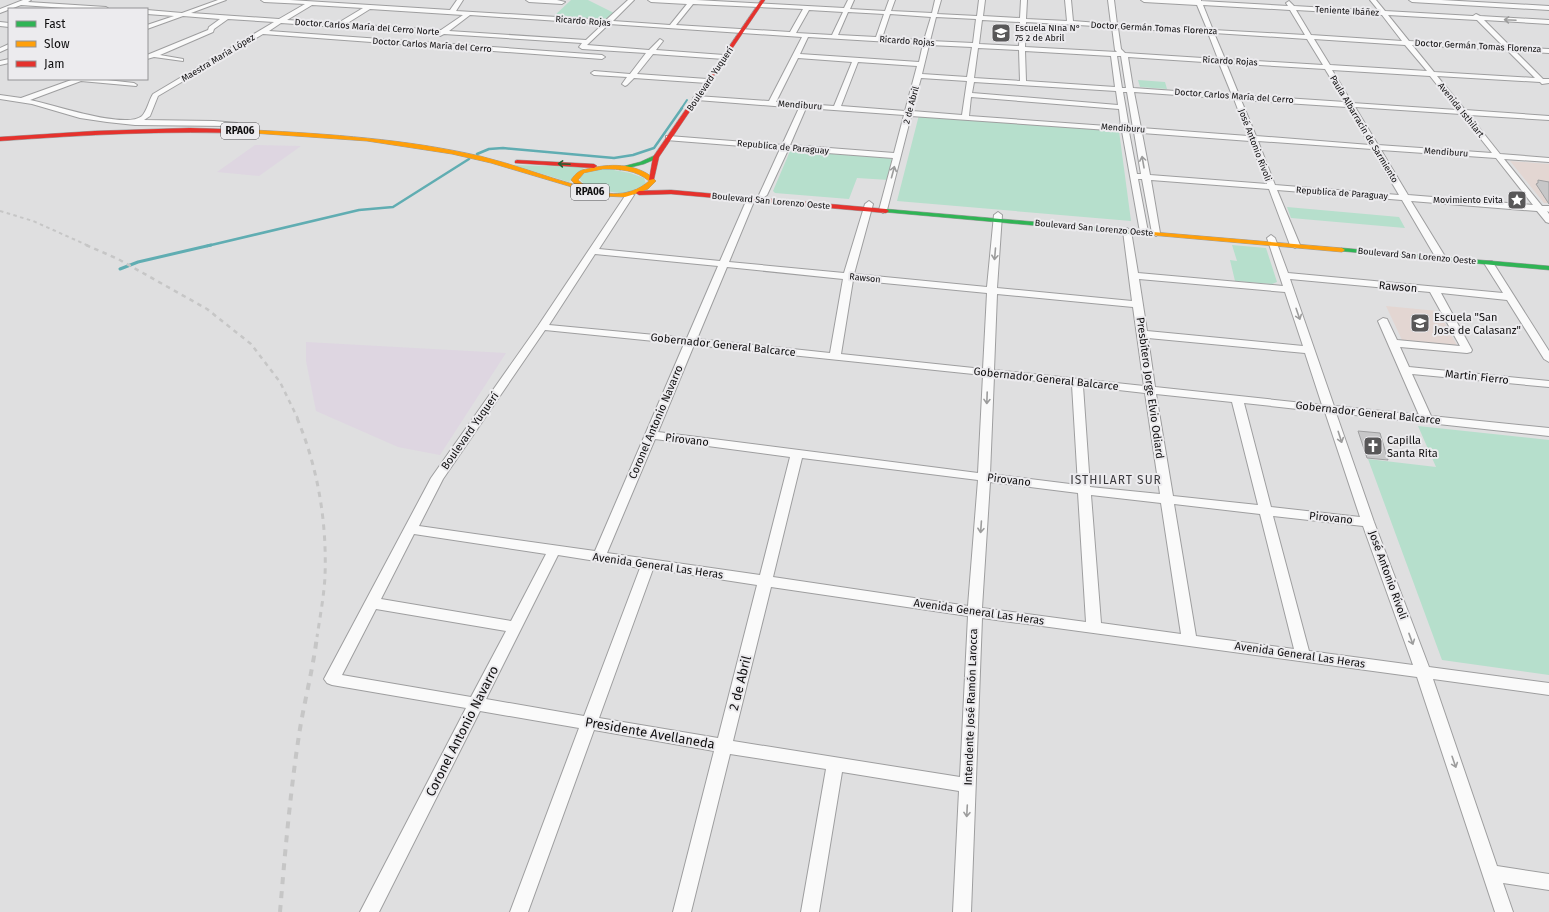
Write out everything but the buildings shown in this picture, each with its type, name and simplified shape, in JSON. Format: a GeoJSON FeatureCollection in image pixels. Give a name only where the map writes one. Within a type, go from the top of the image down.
{"type":"FeatureCollection","features":[{"type":"Feature","properties":{"kind":"main road","name":"Boulevard Yuquerí"},"geometry":{"type":"LineString","coordinates":[[652,180],[656,157],[760,4]]}},
{"type":"Feature","properties":{"kind":"main road","name":"RPA06"},"geometry":{"type":"LineString","coordinates":[[0,139],[99,132],[184,130],[284,132],[379,141],[479,159],[620,168],[635,171],[652,180]]}},
{"type":"Feature","properties":{"kind":"main road"},"geometry":{"type":"LineString","coordinates":[[620,168],[642,163],[656,157]]}},
{"type":"Feature","properties":{"kind":"main road","name":"RPA06"},"geometry":{"type":"LineString","coordinates":[[479,159],[582,190],[612,195],[635,194]]}},
{"type":"Feature","properties":{"kind":"main road","name":"RPA06"},"geometry":{"type":"LineString","coordinates":[[582,190],[575,185],[574,180],[576,175],[582,171],[603,167]]}},
{"type":"Feature","properties":{"kind":"main road"},"geometry":{"type":"LineString","coordinates":[[635,194],[648,188],[652,180]]}},
{"type":"Feature","properties":{"kind":"main road","name":"Boulevard San Lorenzo Oeste"},"geometry":{"type":"LineString","coordinates":[[652,180],[661,185],[677,188],[763,195],[884,208],[1439,255],[1549,261]]}},
{"type":"Feature","properties":{"kind":"main road","name":"Boulevard San Lorenzo Oeste"},"geometry":{"type":"LineString","coordinates":[[635,194],[671,192],[751,199],[868,206]]}},
{"type":"Feature","properties":{"kind":"main road","name":"Boulevard San Lorenzo Oeste"},"geometry":{"type":"LineString","coordinates":[[998,217],[1127,231],[1144,230]]}},
{"type":"Feature","properties":{"kind":"main road","name":"Boulevard San Lorenzo Oeste"},"geometry":{"type":"LineString","coordinates":[[1439,255],[1549,268]]}},
{"type":"Feature","properties":{"kind":"street"},"geometry":{"type":"LineString","coordinates":[[0,10],[29,0]]}},
{"type":"Feature","properties":{"kind":"street"},"geometry":{"type":"LineString","coordinates":[[205,0],[222,0]]}},
{"type":"Feature","properties":{"kind":"street"},"geometry":{"type":"LineString","coordinates":[[148,27],[222,0]]}},
{"type":"Feature","properties":{"kind":"street","name":"Ricardo Rojas"},"geometry":{"type":"LineString","coordinates":[[264,0],[671,27],[1022,49],[1119,53],[1221,61],[1549,81]]}},
{"type":"Feature","properties":{"kind":"street"},"geometry":{"type":"LineString","coordinates":[[336,5],[345,0]]}},
{"type":"Feature","properties":{"kind":"street"},"geometry":{"type":"LineString","coordinates":[[452,12],[460,0]]}},
{"type":"Feature","properties":{"kind":"street"},"geometry":{"type":"LineString","coordinates":[[529,0],[564,1]]}},
{"type":"Feature","properties":{"kind":"street"},"geometry":{"type":"LineString","coordinates":[[571,55],[588,42],[631,0]]}},
{"type":"Feature","properties":{"kind":"street","name":"Doctor Germán Tomas Florenza"},"geometry":{"type":"LineString","coordinates":[[651,0],[760,4],[1549,51]]}},
{"type":"Feature","properties":{"kind":"street"},"geometry":{"type":"LineString","coordinates":[[834,37],[851,0]]}},
{"type":"Feature","properties":{"kind":"street"},"geometry":{"type":"LineString","coordinates":[[878,40],[892,0]]}},
{"type":"Feature","properties":{"kind":"street","name":"2 de Abril"},"geometry":{"type":"LineString","coordinates":[[884,208],[938,0]]}},
{"type":"Feature","properties":{"kind":"street"},"geometry":{"type":"LineString","coordinates":[[965,117],[982,0]]}},
{"type":"Feature","properties":{"kind":"street"},"geometry":{"type":"LineString","coordinates":[[1023,82],[1022,49],[1024,0]]}},
{"type":"Feature","properties":{"kind":"street"},"geometry":{"type":"LineString","coordinates":[[1068,0],[1070,23]]}},
{"type":"Feature","properties":{"kind":"street"},"geometry":{"type":"LineString","coordinates":[[1111,0],[1119,53],[1130,90],[1156,231]]}},
{"type":"Feature","properties":{"kind":"street","name":"Teniente Ibáñez"},"geometry":{"type":"LineString","coordinates":[[1144,0],[1549,22]]}},
{"type":"Feature","properties":{"kind":"street","name":"Paula Albarracín de Sarmiento"},"geometry":{"type":"LineString","coordinates":[[1288,0],[1439,255]]}},
{"type":"Feature","properties":{"kind":"street","name":"Avenida Isthilart"},"geometry":{"type":"LineString","coordinates":[[1373,0],[1549,220]]}},
{"type":"Feature","properties":{"kind":"street"},"geometry":{"type":"LineString","coordinates":[[1412,0],[1460,1],[1549,8]]}},
{"type":"Feature","properties":{"kind":"street"},"geometry":{"type":"LineString","coordinates":[[557,8],[564,1]]}},
{"type":"Feature","properties":{"kind":"street"},"geometry":{"type":"LineString","coordinates":[[671,27],[692,1]]}},
{"type":"Feature","properties":{"kind":"street"},"geometry":{"type":"LineString","coordinates":[[1460,1],[1467,8]]}},
{"type":"Feature","properties":{"kind":"street","name":"José Antonio Rívoli"},"geometry":{"type":"LineString","coordinates":[[1198,2],[1221,61],[1237,96],[1294,243]]}},
{"type":"Feature","properties":{"kind":"street"},"geometry":{"type":"LineString","coordinates":[[20,3],[48,7],[70,8]]}},
{"type":"Feature","properties":{"kind":"street","name":"Maestra María López"},"geometry":{"type":"LineString","coordinates":[[135,123],[146,116],[155,95],[312,3]]}},
{"type":"Feature","properties":{"kind":"street"},"geometry":{"type":"LineString","coordinates":[[321,37],[369,7]]}},
{"type":"Feature","properties":{"kind":"street"},"geometry":{"type":"LineString","coordinates":[[792,34],[807,8]]}},
{"type":"Feature","properties":{"kind":"street","name":"Doctor Carlos María del Cerro Norte"},"geometry":{"type":"LineString","coordinates":[[148,12],[588,42]]}},
{"type":"Feature","properties":{"kind":"street"},"geometry":{"type":"LineString","coordinates":[[545,19],[551,13]]}},
{"type":"Feature","properties":{"kind":"street"},"geometry":{"type":"LineString","coordinates":[[1472,13],[1549,88]]}},
{"type":"Feature","properties":{"kind":"street"},"geometry":{"type":"LineString","coordinates":[[426,44],[468,14]]}},
{"type":"Feature","properties":{"kind":"street"},"geometry":{"type":"LineString","coordinates":[[149,55],[171,50],[211,31],[211,28],[227,17]]}},
{"type":"Feature","properties":{"kind":"street","name":"Doctor Carlos María del Cerro"},"geometry":{"type":"LineString","coordinates":[[262,32],[602,57]]}},
{"type":"Feature","properties":{"kind":"street"},"geometry":{"type":"LineString","coordinates":[[772,103],[806,35]]}},
{"type":"Feature","properties":{"kind":"street"},"geometry":{"type":"LineString","coordinates":[[625,84],[660,41]]}},
{"type":"Feature","properties":{"kind":"street"},"geometry":{"type":"LineString","coordinates":[[582,47],[724,57]]}},
{"type":"Feature","properties":{"kind":"street"},"geometry":{"type":"LineString","coordinates":[[1119,53],[1120,89],[1125,128],[1144,230]]}},
{"type":"Feature","properties":{"kind":"street"},"geometry":{"type":"LineString","coordinates":[[149,55],[181,60]]}},
{"type":"Feature","properties":{"kind":"street"},"geometry":{"type":"LineString","coordinates":[[795,56],[922,64]]}},
{"type":"Feature","properties":{"kind":"street"},"geometry":{"type":"LineString","coordinates":[[837,107],[856,60]]}},
{"type":"Feature","properties":{"kind":"street"},"geometry":{"type":"LineString","coordinates":[[594,73],[707,81]]}},
{"type":"Feature","properties":{"kind":"street","name":"Doctor Carlos María del Cerro"},"geometry":{"type":"LineString","coordinates":[[918,76],[1237,96],[1549,118]]}},
{"type":"Feature","properties":{"kind":"street"},"geometry":{"type":"LineString","coordinates":[[22,100],[77,80]]}},
{"type":"Feature","properties":{"kind":"street"},"geometry":{"type":"LineString","coordinates":[[89,80],[134,85]]}},
{"type":"Feature","properties":{"kind":"street"},"geometry":{"type":"LineString","coordinates":[[968,95],[1122,106]]}},
{"type":"Feature","properties":{"kind":"street"},"geometry":{"type":"LineString","coordinates":[[0,97],[22,100],[86,117],[135,123],[194,122],[234,125],[231,130]]}},
{"type":"Feature","properties":{"kind":"street","name":"Mendiburu"},"geometry":{"type":"LineString","coordinates":[[697,98],[1549,160]]}},
{"type":"Feature","properties":{"kind":"street"},"geometry":{"type":"LineString","coordinates":[[763,195],[804,105]]}},
{"type":"Feature","properties":{"kind":"street","name":"Republica de Paraguay"},"geometry":{"type":"LineString","coordinates":[[670,138],[897,156]]}},
{"type":"Feature","properties":{"kind":"street","name":"Republica de Paraguay"},"geometry":{"type":"LineString","coordinates":[[1135,176],[1549,209]]}},
{"type":"Feature","properties":{"kind":"street","name":"Boulevard Yuquerí"},"geometry":{"type":"LineString","coordinates":[[332,679],[437,478],[542,328],[592,251],[635,194]]}},
{"type":"Feature","properties":{"kind":"street","name":"Coronel Antonio Navarro"},"geometry":{"type":"LineString","coordinates":[[599,557],[751,199]]}},
{"type":"Feature","properties":{"kind":"street"},"geometry":{"type":"LineString","coordinates":[[835,356],[850,267],[868,206]]}},
{"type":"Feature","properties":{"kind":"street","name":"Intendente José Ramón Larocca"},"geometry":{"type":"LineString","coordinates":[[962,912],[975,612],[984,477],[992,291],[998,217]]}},
{"type":"Feature","properties":{"kind":"street","name":"Presbítero Jorge Elvio Odiard"},"geometry":{"type":"LineString","coordinates":[[1127,231],[1189,640]]}},
{"type":"Feature","properties":{"kind":"street","name":"José Antonio Rívoli"},"geometry":{"type":"LineString","coordinates":[[1272,241],[1331,409],[1368,522],[1423,672],[1504,912]]}},
{"type":"Feature","properties":{"kind":"street","name":"Rawson"},"geometry":{"type":"LineString","coordinates":[[592,251],[1138,305]]}},
{"type":"Feature","properties":{"kind":"street"},"geometry":{"type":"LineString","coordinates":[[1489,262],[1549,359]]}},
{"type":"Feature","properties":{"kind":"street"},"geometry":{"type":"LineString","coordinates":[[1134,276],[1290,290]]}},
{"type":"Feature","properties":{"kind":"street","name":"Rawson"},"geometry":{"type":"LineString","coordinates":[[1285,276],[1512,297]]}},
{"type":"Feature","properties":{"kind":"street"},"geometry":{"type":"LineString","coordinates":[[1392,343],[1467,350],[1434,290]]}},
{"type":"Feature","properties":{"kind":"street"},"geometry":{"type":"LineString","coordinates":[[1383,321],[1427,419]]}},
{"type":"Feature","properties":{"kind":"street","name":"Gobernador General Balcarce"},"geometry":{"type":"LineString","coordinates":[[542,328],[690,341],[1549,432]]}},
{"type":"Feature","properties":{"kind":"street"},"geometry":{"type":"LineString","coordinates":[[1142,334],[1310,350]]}},
{"type":"Feature","properties":{"kind":"street","name":"Martin Fierro"},"geometry":{"type":"LineString","coordinates":[[1404,370],[1549,384]]}},
{"type":"Feature","properties":{"kind":"street"},"geometry":{"type":"LineString","coordinates":[[1077,382],[1094,627]]}},
{"type":"Feature","properties":{"kind":"street"},"geometry":{"type":"LineString","coordinates":[[1237,399],[1304,655]]}},
{"type":"Feature","properties":{"kind":"street","name":"Pirovano"},"geometry":{"type":"LineString","coordinates":[[650,435],[1084,490],[1368,522]]}},
{"type":"Feature","properties":{"kind":"street","name":"2 de Abril"},"geometry":{"type":"LineString","coordinates":[[682,912],[797,454]]}},
{"type":"Feature","properties":{"kind":"street","name":"Avenida General Las Heras"},"geometry":{"type":"LineString","coordinates":[[410,529],[975,612],[1549,689]]}},
{"type":"Feature","properties":{"kind":"street","name":"Coronel Antonio Navarro"},"geometry":{"type":"LineString","coordinates":[[369,912],[554,551]]}},
{"type":"Feature","properties":{"kind":"street"},"geometry":{"type":"LineString","coordinates":[[519,912],[648,564]]}},
{"type":"Feature","properties":{"kind":"street"},"geometry":{"type":"LineString","coordinates":[[371,603],[515,627]]}},
{"type":"Feature","properties":{"kind":"street","name":"Presidente Avellaneda"},"geometry":{"type":"LineString","coordinates":[[332,679],[724,746],[968,785]]}},
{"type":"Feature","properties":{"kind":"street"},"geometry":{"type":"LineString","coordinates":[[810,912],[835,764]]}},
{"type":"Feature","properties":{"kind":"street"},"geometry":{"type":"LineString","coordinates":[[1492,873],[1549,882]]}},
{"type":"Feature","properties":{"kind":"shaded area"},"geometry":{"type":"Polygon","coordinates":[[[255,145],[301,146],[259,176],[217,172],[255,145]]]}},
{"type":"Feature","properties":{"kind":"shaded area"},"geometry":{"type":"Polygon","coordinates":[[[1510,161],[1549,164],[1549,203],[1544,203],[1510,161]]]}},
{"type":"Feature","properties":{"kind":"shaded area","name":"Escuela \"San Jose de Calasanz\""},"geometry":{"type":"Polygon","coordinates":[[[1386,306],[1438,311],[1457,345],[1402,340],[1386,306]]]}},
{"type":"Feature","properties":{"kind":"shaded area"},"geometry":{"type":"Polygon","coordinates":[[[306,342],[506,353],[440,455],[398,447],[316,411],[306,361],[306,342]]]}},
{"type":"Feature","properties":{"kind":"green space"},"geometry":{"type":"Polygon","coordinates":[[[571,0],[588,0],[614,13],[607,20],[553,17],[571,0]]]}},
{"type":"Feature","properties":{"kind":"green space"},"geometry":{"type":"Polygon","coordinates":[[[1138,80],[1165,82],[1167,89],[1140,87],[1138,80]]]}},
{"type":"Feature","properties":{"kind":"green space"},"geometry":{"type":"Polygon","coordinates":[[[919,115],[1119,131],[1131,221],[897,201],[919,115]]]}},
{"type":"Feature","properties":{"kind":"green space"},"geometry":{"type":"Polygon","coordinates":[[[790,151],[888,158],[894,160],[889,180],[857,178],[849,199],[775,193],[773,191],[790,151]]]}},
{"type":"Feature","properties":{"kind":"green space"},"geometry":{"type":"Polygon","coordinates":[[[513,165],[585,167],[569,182],[513,165]]]}},
{"type":"Feature","properties":{"kind":"green space"},"geometry":{"type":"Polygon","coordinates":[[[603,168],[630,173],[644,178],[646,184],[625,194],[587,188],[579,178],[586,171],[603,168]]]}},
{"type":"Feature","properties":{"kind":"green space"},"geometry":{"type":"Polygon","coordinates":[[[1287,207],[1399,217],[1405,228],[1291,218],[1287,207]]]}},
{"type":"Feature","properties":{"kind":"green space"},"geometry":{"type":"Polygon","coordinates":[[[1232,245],[1266,248],[1277,282],[1272,284],[1235,281],[1230,260],[1237,261],[1232,245]]]}},
{"type":"Feature","properties":{"kind":"green space"},"geometry":{"type":"Polygon","coordinates":[[[1418,426],[1549,440],[1549,675],[1442,660],[1368,459],[1436,467],[1418,426]]]}},
{"type":"Feature","properties":{"kind":"waterway"},"geometry":{"type":"LineString","coordinates":[[681,109],[687,100]]}},
{"type":"Feature","properties":{"kind":"waterway"},"geometry":{"type":"LineString","coordinates":[[477,154],[489,149],[503,148],[614,158],[633,155],[654,148],[682,108]]}},
{"type":"Feature","properties":{"kind":"waterway"},"geometry":{"type":"LineString","coordinates":[[207,246],[359,210],[393,207],[469,159]]}},
{"type":"Feature","properties":{"kind":"waterway"},"geometry":{"type":"LineString","coordinates":[[120,269],[138,262],[211,245]]}},
{"type":"Feature","properties":{"kind":"railway"},"geometry":{"type":"LineString","coordinates":[[0,211],[33,221],[89,246]]}},
{"type":"Feature","properties":{"kind":"railway"},"geometry":{"type":"LineString","coordinates":[[86,245],[118,259],[207,309],[251,344],[280,382],[298,419]]}},
{"type":"Feature","properties":{"kind":"railway"},"geometry":{"type":"LineString","coordinates":[[297,418],[311,456],[323,515],[325,576],[317,637]]}},
{"type":"Feature","properties":{"kind":"railway"},"geometry":{"type":"LineString","coordinates":[[280,912],[296,757],[317,636]]}},
{"type":"Feature","properties":{"kind":"traffic: fast"},"geometry":{"type":"LineString","coordinates":[[620,168],[642,163],[656,157]]}},
{"type":"Feature","properties":{"kind":"traffic: fast"},"geometry":{"type":"LineString","coordinates":[[886,211],[1141,233]]}},
{"type":"Feature","properties":{"kind":"traffic: fast"},"geometry":{"type":"LineString","coordinates":[[1342,250],[1549,268]]}},
{"type":"Feature","properties":{"kind":"traffic: slow"},"geometry":{"type":"LineString","coordinates":[[254,132],[339,137],[424,147],[480,158],[582,189]]}},
{"type":"Feature","properties":{"kind":"traffic: slow"},"geometry":{"type":"LineString","coordinates":[[603,167],[630,169],[642,173],[653,181],[646,188],[636,192],[614,196],[591,191],[581,187],[574,180],[582,172],[603,167]]}},
{"type":"Feature","properties":{"kind":"traffic: slow"},"geometry":{"type":"LineString","coordinates":[[1141,233],[1342,250]]}},
{"type":"Feature","properties":{"kind":"traffic: jam"},"geometry":{"type":"LineString","coordinates":[[651,179],[656,157],[763,0]]}},
{"type":"Feature","properties":{"kind":"traffic: jam"},"geometry":{"type":"LineString","coordinates":[[0,139],[158,130],[254,132]]}},
{"type":"Feature","properties":{"kind":"traffic: jam"},"geometry":{"type":"LineString","coordinates":[[517,162],[594,166]]}},
{"type":"Feature","properties":{"kind":"traffic: jam"},"geometry":{"type":"LineString","coordinates":[[639,193],[671,192],[886,211]]}},
{"type":"Feature","properties":{"kind":"place","name":"Escuela NIna N° 75 2 de Abril"},"geometry":{"type":"Point","coordinates":[1001,33]}},
{"type":"Feature","properties":{"kind":"place","name":"Movimiento Evita"},"geometry":{"type":"Point","coordinates":[1517,200]}},
{"type":"Feature","properties":{"kind":"place","name":"Escuela \"San Jose de Calasanz\""},"geometry":{"type":"Point","coordinates":[1420,323]}},
{"type":"Feature","properties":{"kind":"place","name":"Capilla Santa Rita"},"geometry":{"type":"Point","coordinates":[1373,446]}},
{"type":"Feature","properties":{"kind":"district","name":"ISTHILART SUR"},"geometry":{"type":"Point","coordinates":[1116,480]}}]}
